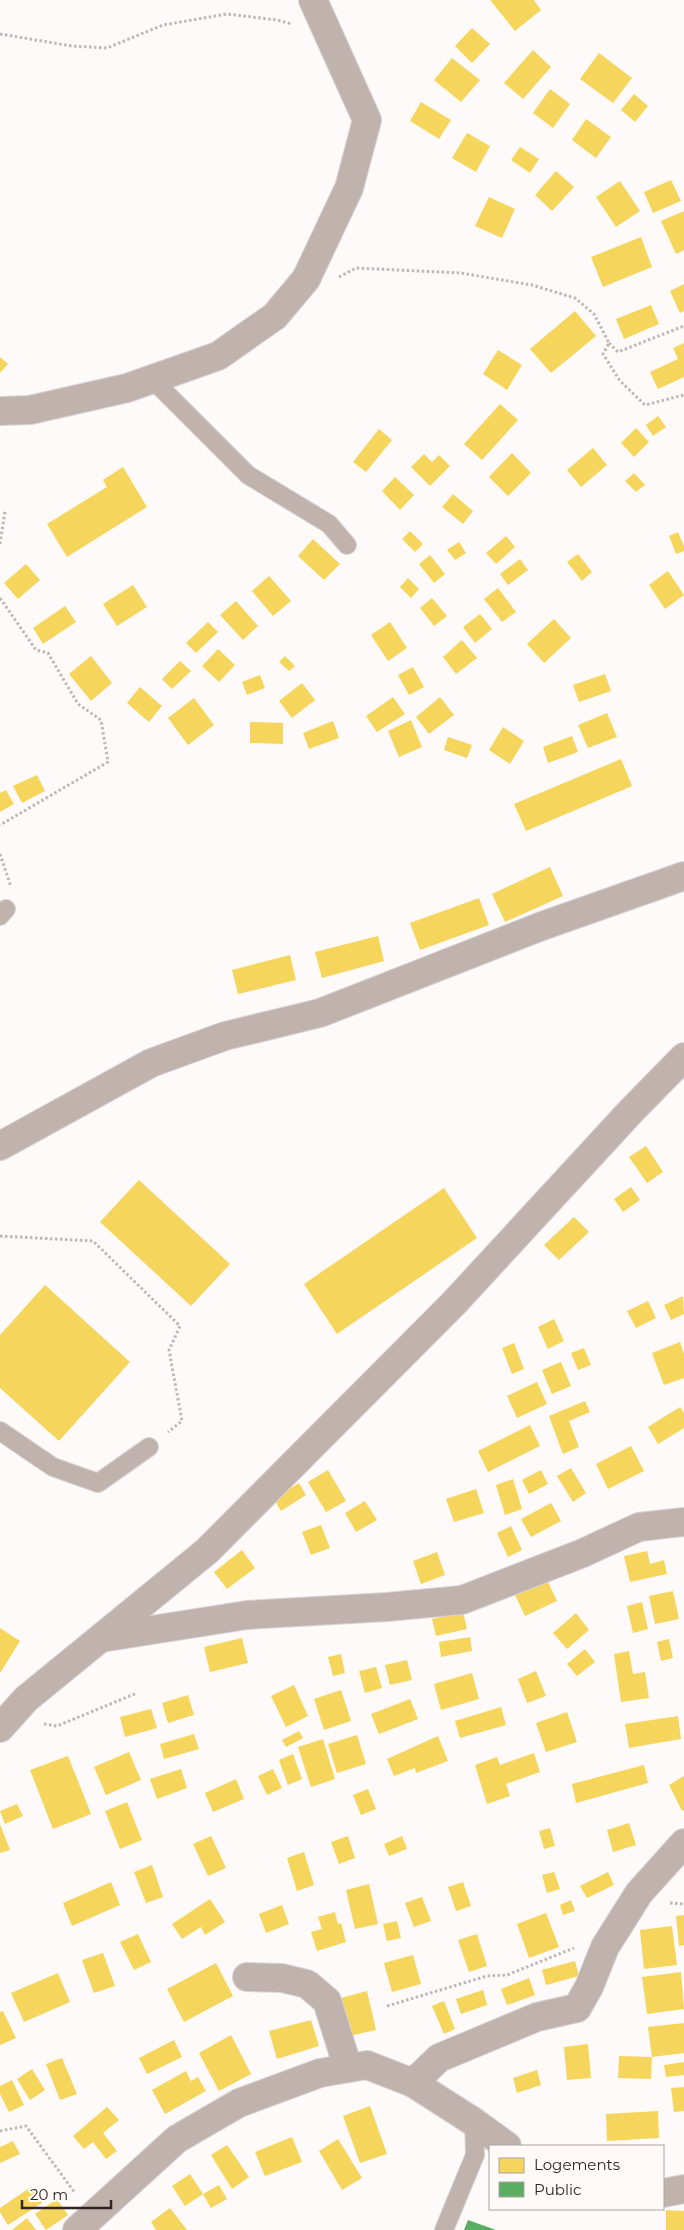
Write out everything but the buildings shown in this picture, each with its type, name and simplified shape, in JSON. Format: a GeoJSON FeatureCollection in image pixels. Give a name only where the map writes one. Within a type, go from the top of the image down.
{"type":"FeatureCollection","features":[{"type":"Feature","properties":{"kind":"street"},"geometry":{"type":"LineString","coordinates":[[0,411],[30,410],[128,388],[218,356],[275,316],[306,279],[349,188],[367,120],[313,0]]}},
{"type":"Feature","properties":{"kind":"street"},"geometry":{"type":"LineString","coordinates":[[0,1146],[150,1063],[225,1036],[320,1013],[542,926],[684,876]]}},
{"type":"Feature","properties":{"kind":"street"},"geometry":{"type":"LineString","coordinates":[[4,1724],[26,1699],[207,1551],[454,1303],[632,1110],[684,1057]]}},
{"type":"Feature","properties":{"kind":"street"},"geometry":{"type":"LineString","coordinates":[[100,1638],[247,1615],[387,1608],[462,1600],[583,1553],[639,1528],[684,1522]]}},
{"type":"Feature","properties":{"kind":"street"},"geometry":{"type":"LineString","coordinates":[[413,2083],[439,2058],[537,2017],[577,2008],[610,1938],[639,1893],[684,1843]]}},
{"type":"Feature","properties":{"kind":"street"},"geometry":{"type":"LineString","coordinates":[[247,1977],[282,1978],[307,1984],[327,2001],[348,2068]]}},
{"type":"Feature","properties":{"kind":"street"},"geometry":{"type":"LineString","coordinates":[[84,2223],[177,2139],[239,2103],[320,2073],[367,2065],[413,2083],[474,2122],[506,2145]]}},
{"type":"Feature","properties":{"kind":"street"},"geometry":{"type":"LineString","coordinates":[[664,2193],[684,2189]]}},
{"type":"Feature","properties":{"kind":"lane"},"geometry":{"type":"LineString","coordinates":[[152,379],[248,475],[329,524],[347,545]]}},
{"type":"Feature","properties":{"kind":"lane"},"geometry":{"type":"LineString","coordinates":[[0,1431],[53,1466],[98,1483],[149,1447]]}},
{"type":"Feature","properties":{"kind":"lane"},"geometry":{"type":"LineString","coordinates":[[444,2230],[475,2155],[474,2122]]}},
{"type":"Feature","properties":{"kind":"path"},"geometry":{"type":"LineString","coordinates":[[0,34],[72,46],[107,48],[163,24],[227,14],[277,20],[329,36]]}},
{"type":"Feature","properties":{"kind":"path"},"geometry":{"type":"LineString","coordinates":[[332,281],[356,268],[461,273],[532,285],[575,298],[594,314],[609,344],[618,352],[684,326]]}},
{"type":"Feature","properties":{"kind":"path"},"geometry":{"type":"LineString","coordinates":[[609,344],[602,354],[620,380],[645,404],[684,396]]}},
{"type":"Feature","properties":{"kind":"path"},"geometry":{"type":"LineString","coordinates":[[0,544],[5,511]]}},
{"type":"Feature","properties":{"kind":"path"},"geometry":{"type":"LineString","coordinates":[[0,598],[36,650],[48,653],[78,704],[101,720],[108,762],[0,825]]}},
{"type":"Feature","properties":{"kind":"path"},"geometry":{"type":"LineString","coordinates":[[0,854],[11,887],[3,912]]}},
{"type":"Feature","properties":{"kind":"path"},"geometry":{"type":"LineString","coordinates":[[0,1236],[93,1241],[180,1326],[169,1350],[182,1421],[149,1447]]}},
{"type":"Feature","properties":{"kind":"path"},"geometry":{"type":"LineString","coordinates":[[4,1724],[57,1726],[137,1693]]}},
{"type":"Feature","properties":{"kind":"path"},"geometry":{"type":"LineString","coordinates":[[387,2006],[487,1976],[508,1975],[588,1943],[610,1938]]}},
{"type":"Feature","properties":{"kind":"path"},"geometry":{"type":"LineString","coordinates":[[0,2131],[26,2126],[84,2223]]}}]}
